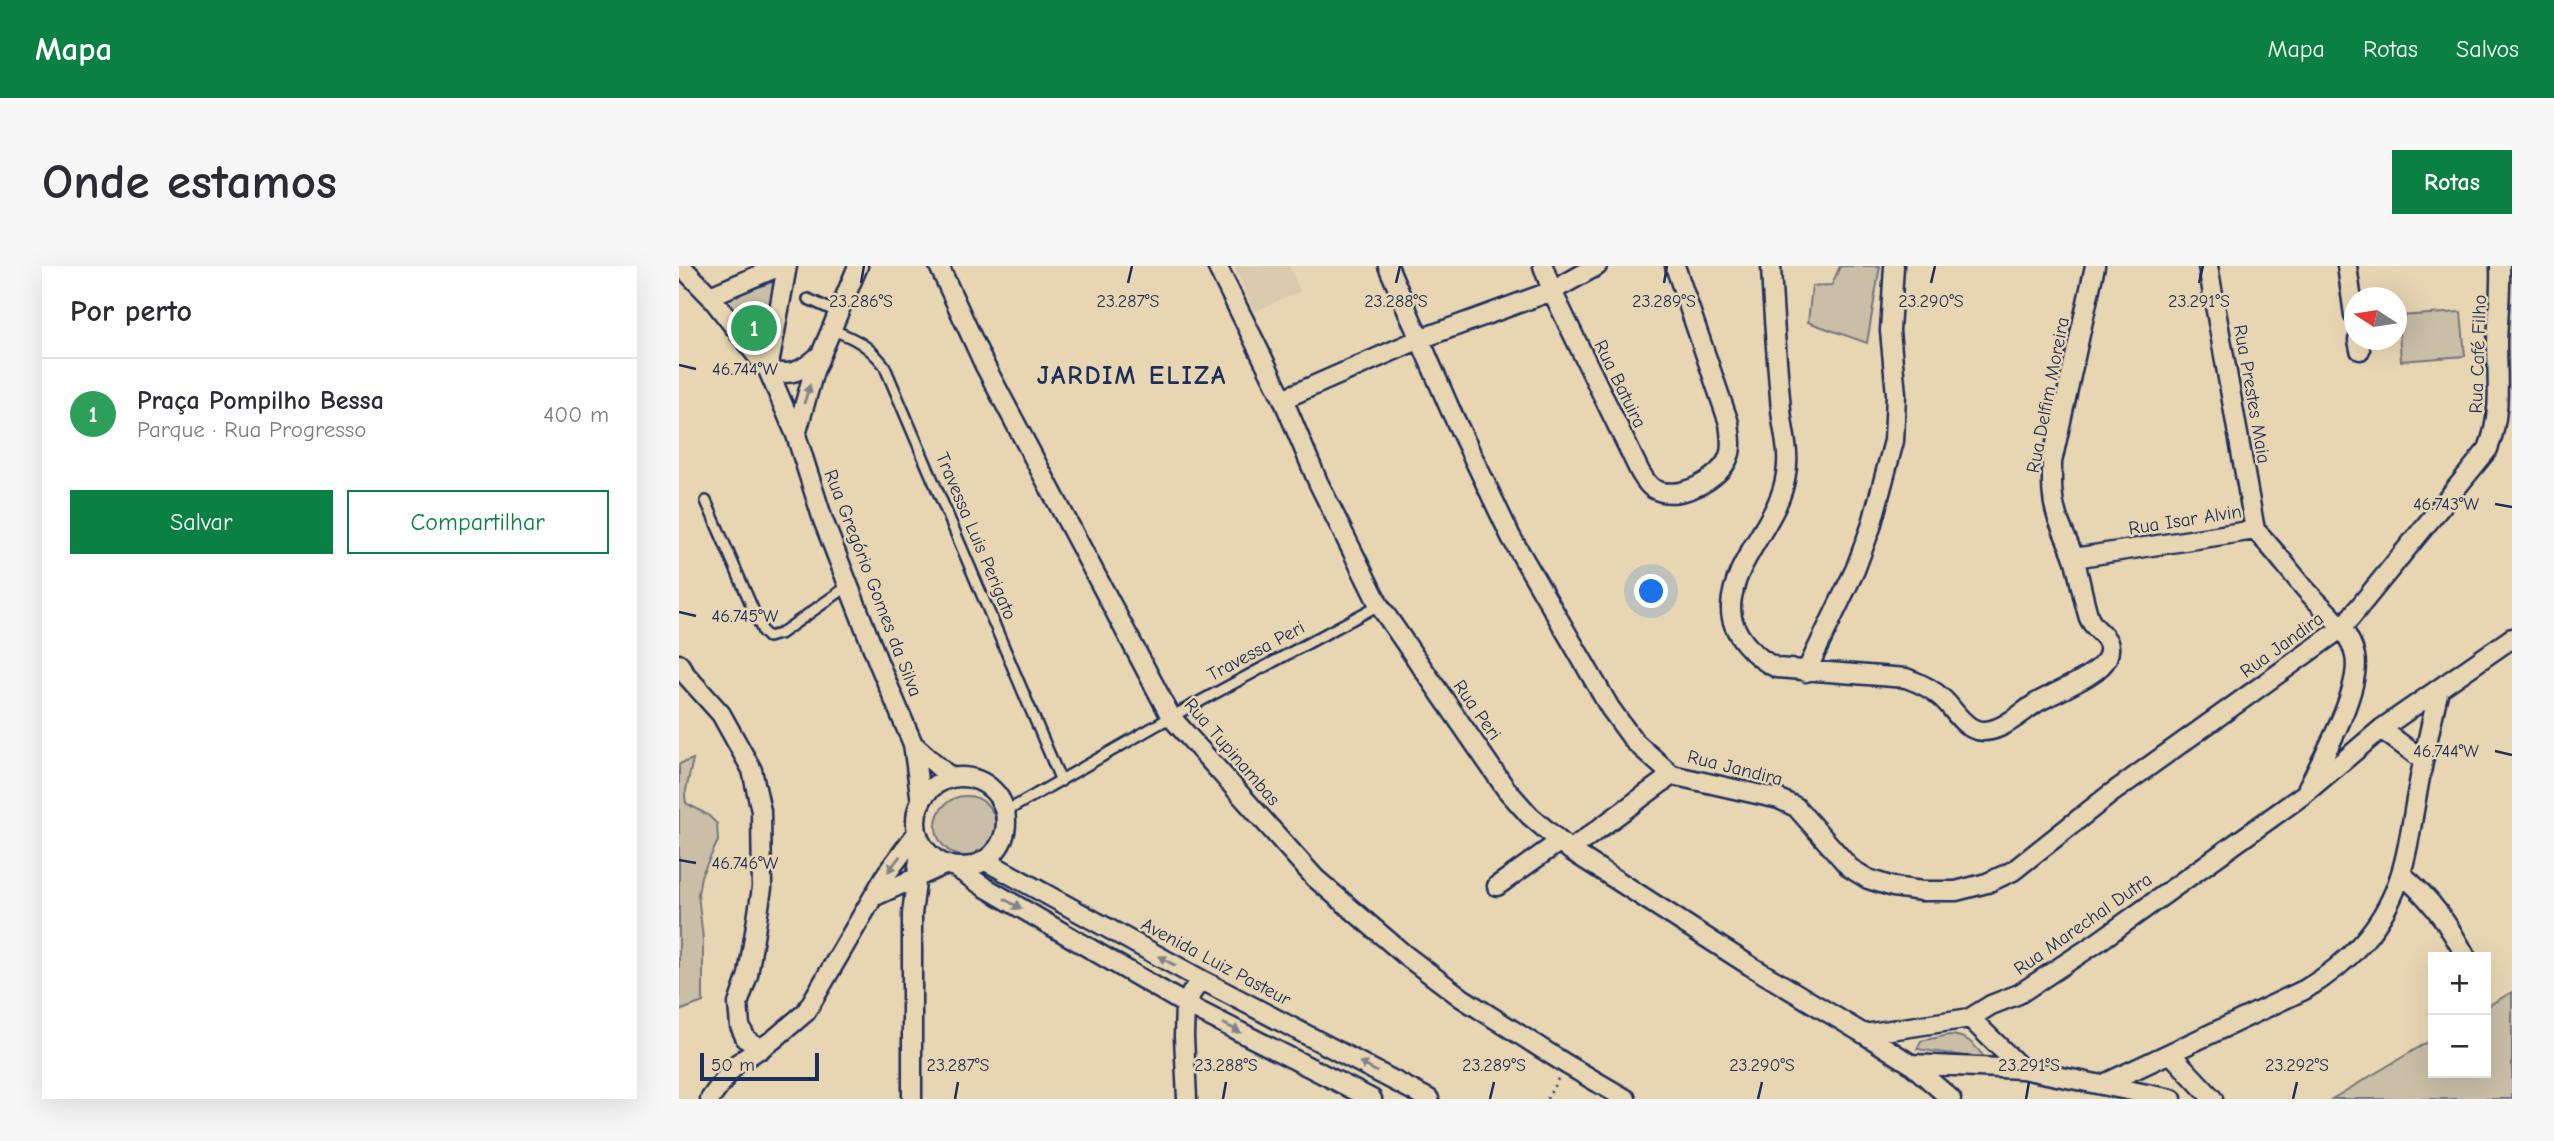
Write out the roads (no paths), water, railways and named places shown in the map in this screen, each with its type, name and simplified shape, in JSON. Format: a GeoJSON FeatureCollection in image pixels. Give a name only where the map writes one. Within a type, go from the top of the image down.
{"type":"FeatureCollection","features":[{"type":"Feature","properties":{"kind":"street","name":"Rua Gregório Gomes da Silva"},"geometry":{"type":"LineString","coordinates":[[681,266],[710,296],[768,370],[796,435],[823,520],[848,586],[913,744],[921,802]]}},
{"type":"Feature","properties":{"kind":"street"},"geometry":{"type":"LineString","coordinates":[[710,296],[780,266]]}},
{"type":"Feature","properties":{"kind":"street"},"geometry":{"type":"LineString","coordinates":[[787,266],[768,370],[794,374],[822,354]]}},
{"type":"Feature","properties":{"kind":"street"},"geometry":{"type":"LineString","coordinates":[[796,435],[803,404],[858,266]]}},
{"type":"Feature","properties":{"kind":"street","name":"Rua Tupinambas"},"geometry":{"type":"LineString","coordinates":[[939,266],[984,364],[1171,717],[1315,878],[1405,955],[1462,998],[1626,1099]]}},
{"type":"Feature","properties":{"kind":"street","name":"Rua Peri"},"geometry":{"type":"LineString","coordinates":[[1217,266],[1283,399],[1318,482],[1379,605],[1506,789],[1530,817],[1565,846],[1749,965],[1911,1065],[1951,1099]]}},
{"type":"Feature","properties":{"kind":"street","name":"Rua Jandira"},"geometry":{"type":"LineString","coordinates":[[1388,266],[1450,409],[1517,548],[1610,708],[1634,741],[1672,775],[1779,799],[1796,807],[1850,868],[1868,879],[1893,887],[1921,891],[1956,891],[1987,883],[2013,871],[2109,795],[2342,628]]}},
{"type":"Feature","properties":{"kind":"street","name":"Rua Batuira"},"geometry":{"type":"LineString","coordinates":[[1543,266],[1552,291],[1647,483],[1668,494],[1682,492],[1708,480],[1720,470],[1729,457],[1731,435],[1675,266]]}},
{"type":"Feature","properties":{"kind":"street"},"geometry":{"type":"LineString","coordinates":[[1283,399],[1420,339],[1552,291],[1597,266]]}},
{"type":"Feature","properties":{"kind":"street"},"geometry":{"type":"LineString","coordinates":[[1771,266],[1781,411],[1788,451],[1786,477],[1767,526],[1743,566],[1730,608],[1740,636],[1765,662],[1777,668],[1806,672],[1855,570],[1871,527],[1894,441],[1896,394],[1890,331],[1894,266]]}},
{"type":"Feature","properties":{"kind":"street","name":"Rua Delfim Moreira"},"geometry":{"type":"LineString","coordinates":[[1806,672],[1906,678],[1943,698],[1965,723],[1973,729],[1983,731],[1996,729],[2053,692],[2102,666],[2110,645],[2103,633],[2092,625],[2083,600],[2074,558],[2056,512],[2051,489],[2052,462],[2095,266]]}},
{"type":"Feature","properties":{"kind":"street","name":"Rua Prestes Maia"},"geometry":{"type":"LineString","coordinates":[[2208,266],[2255,530]]}},
{"type":"Feature","properties":{"kind":"street"},"geometry":{"type":"LineString","coordinates":[[2347,266],[2350,287]]}},
{"type":"Feature","properties":{"kind":"street","name":"Rua Café Filho"},"geometry":{"type":"LineString","coordinates":[[2342,628],[2488,449],[2498,414],[2500,266]]}},
{"type":"Feature","properties":{"kind":"street","name":"Rua Isar Alvin"},"geometry":{"type":"LineString","coordinates":[[2074,558],[2255,530],[2342,628]]}},
{"type":"Feature","properties":{"kind":"street"},"geometry":{"type":"LineString","coordinates":[[2303,795],[2341,721],[2353,683],[2356,657],[2342,628]]}},
{"type":"Feature","properties":{"kind":"street","name":"Rua Marechal Dutra"},"geometry":{"type":"LineString","coordinates":[[1864,1034],[1970,1018],[1991,1005],[2019,994],[2303,795],[2381,729],[2512,638]]}},
{"type":"Feature","properties":{"kind":"street"},"geometry":{"type":"LineString","coordinates":[[679,664],[721,715],[752,770],[761,811],[762,888],[748,975],[738,1004],[740,1026],[746,1039],[761,1049]]}},
{"type":"Feature","properties":{"kind":"street"},"geometry":{"type":"LineString","coordinates":[[2104,1084],[2276,1004],[2330,975],[2368,937],[2383,913],[2401,874],[2439,689]]}},
{"type":"Feature","properties":{"kind":"street"},"geometry":{"type":"LineString","coordinates":[[2381,729],[2423,760]]}},
{"type":"Feature","properties":{"kind":"street","name":"Rua Gregório Gomes da Silva"},"geometry":{"type":"LineString","coordinates":[[913,744],[951,778]]}},
{"type":"Feature","properties":{"kind":"street"},"geometry":{"type":"LineString","coordinates":[[1497,886],[1565,846],[1672,775]]}},
{"type":"Feature","properties":{"kind":"street"},"geometry":{"type":"LineString","coordinates":[[873,897],[896,885],[916,879],[950,866],[971,866],[995,851],[1006,826],[1005,812],[992,789],[981,781],[968,777],[951,778],[931,788],[921,802],[916,820],[919,838],[916,879],[912,914],[912,1099]]}},
{"type":"Feature","properties":{"kind":"street"},"geometry":{"type":"LineString","coordinates":[[710,1099],[735,1065],[761,1049],[806,1012],[887,873],[919,838]]}},
{"type":"Feature","properties":{"kind":"street"},"geometry":{"type":"LineString","coordinates":[[919,838],[930,856],[1185,1004],[1372,1099]]}},
{"type":"Feature","properties":{"kind":"street","name":"Avenida Luiz Pasteur"},"geometry":{"type":"LineString","coordinates":[[984,860],[1200,979],[1429,1099]]}},
{"type":"Feature","properties":{"kind":"street"},"geometry":{"type":"LineString","coordinates":[[2401,874],[2433,904],[2463,952]]}},
{"type":"Feature","properties":{"kind":"street"},"geometry":{"type":"LineString","coordinates":[[1187,1099],[1185,1004],[1200,979]]}},
{"type":"Feature","properties":{"kind":"street"},"geometry":{"type":"LineString","coordinates":[[1970,1018],[2022,1069]]}},
{"type":"Feature","properties":{"kind":"street"},"geometry":{"type":"LineString","coordinates":[[2170,1053],[2213,1099]]}},
{"type":"Feature","properties":{"kind":"street"},"geometry":{"type":"LineString","coordinates":[[1911,1065],[2022,1069],[2172,1099]]}},
{"type":"Feature","properties":{"kind":"lane","name":"Travessa Luis Perigato"},"geometry":{"type":"LineString","coordinates":[[808,299],[873,351],[884,365],[1061,781]]}},
{"type":"Feature","properties":{"kind":"lane"},"geometry":{"type":"LineString","coordinates":[[706,501],[762,632],[768,637],[780,634],[848,586]]}},
{"type":"Feature","properties":{"kind":"lane","name":"Travessa Peri"},"geometry":{"type":"LineString","coordinates":[[1005,812],[1171,717],[1379,605]]}},
{"type":"Feature","properties":{"kind":"place","name":"Praça Pompilho Bessa"},"geometry":{"type":"Point","coordinates":[754,328]}},
{"type":"Feature","properties":{"kind":"district","name":"JARDIM ELIZA"},"geometry":{"type":"Point","coordinates":[1132,376]}}]}
